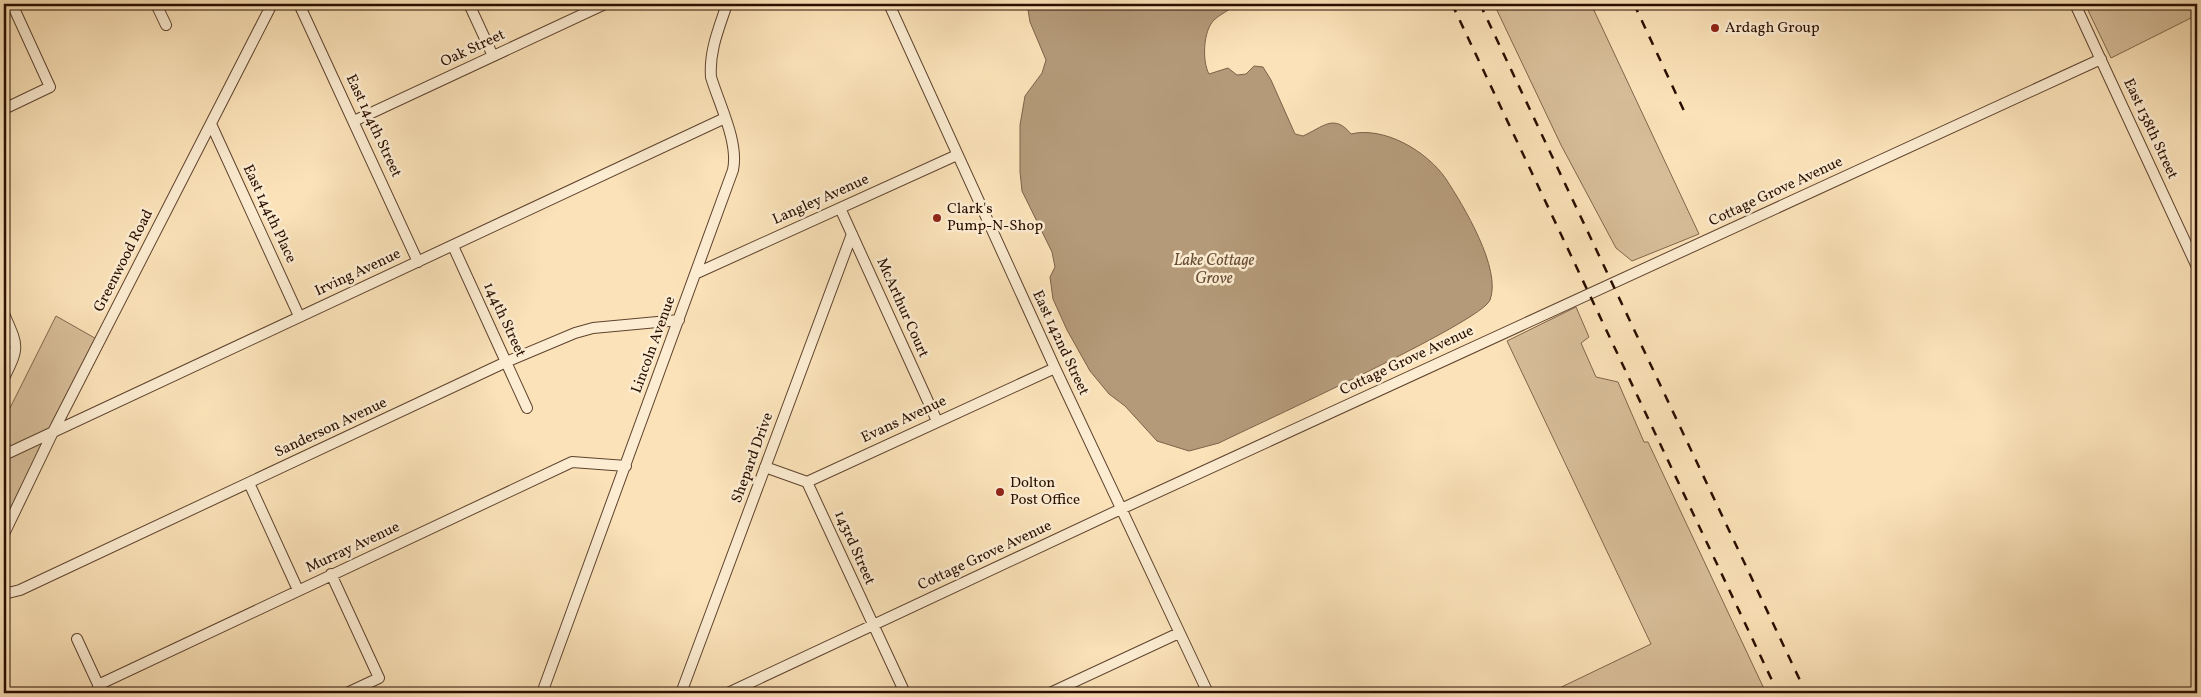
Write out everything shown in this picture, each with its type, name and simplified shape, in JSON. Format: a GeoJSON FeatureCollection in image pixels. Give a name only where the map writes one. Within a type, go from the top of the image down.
{"type":"FeatureCollection","features":[{"type":"Feature","properties":{"kind":"street"},"geometry":{"type":"LineString","coordinates":[[4,109],[50,87],[12,4]]}},
{"type":"Feature","properties":{"kind":"street"},"geometry":{"type":"LineString","coordinates":[[156,4],[166,25]]}},
{"type":"Feature","properties":{"kind":"street","name":"Greenwood Road"},"geometry":{"type":"LineString","coordinates":[[4,534],[53,432],[272,4]]}},
{"type":"Feature","properties":{"kind":"street","name":"East 144th Street"},"geometry":{"type":"LineString","coordinates":[[299,4],[418,262]]}},
{"type":"Feature","properties":{"kind":"street"},"geometry":{"type":"LineString","coordinates":[[469,4],[493,56]]}},
{"type":"Feature","properties":{"kind":"street","name":"Oak Street"},"geometry":{"type":"LineString","coordinates":[[354,121],[605,4]]}},
{"type":"Feature","properties":{"kind":"street","name":"Lincoln Avenue"},"geometry":{"type":"LineString","coordinates":[[542,693],[697,273],[735,161],[733,143],[711,77],[710,66],[714,42],[727,4]]}},
{"type":"Feature","properties":{"kind":"street","name":"East 142nd Street"},"geometry":{"type":"LineString","coordinates":[[889,4],[1055,368],[1208,693]]}},
{"type":"Feature","properties":{"kind":"street","name":"East 138th Street"},"geometry":{"type":"LineString","coordinates":[[2075,4],[2197,267]]}},
{"type":"Feature","properties":{"kind":"street","name":"Cottage Grove Avenue"},"geometry":{"type":"LineString","coordinates":[[728,693],[1121,509],[2101,59]]}},
{"type":"Feature","properties":{"kind":"street","name":"Irving Avenue"},"geometry":{"type":"LineString","coordinates":[[4,455],[725,118]]}},
{"type":"Feature","properties":{"kind":"street","name":"East 144th Place"},"geometry":{"type":"LineString","coordinates":[[211,124],[299,316]]}},
{"type":"Feature","properties":{"kind":"street","name":"Langley Avenue"},"geometry":{"type":"LineString","coordinates":[[697,273],[958,155]]}},
{"type":"Feature","properties":{"kind":"street","name":"McArthur Court"},"geometry":{"type":"LineString","coordinates":[[840,208],[937,421]]}},
{"type":"Feature","properties":{"kind":"street","name":"Shepard Drive"},"geometry":{"type":"LineString","coordinates":[[681,693],[852,234]]}},
{"type":"Feature","properties":{"kind":"street","name":"144th Street"},"geometry":{"type":"LineString","coordinates":[[453,246],[527,408]]}},
{"type":"Feature","properties":{"kind":"street"},"geometry":{"type":"LineString","coordinates":[[4,314],[16,341],[16,349],[4,378]]}},
{"type":"Feature","properties":{"kind":"street","name":"Sanderson Avenue"},"geometry":{"type":"LineString","coordinates":[[4,594],[20,590],[506,362],[575,332],[593,328],[679,320]]}},
{"type":"Feature","properties":{"kind":"street","name":"Evans Avenue"},"geometry":{"type":"LineString","coordinates":[[807,482],[1055,368]]}},
{"type":"Feature","properties":{"kind":"street","name":"Murray Avenue"},"geometry":{"type":"LineString","coordinates":[[100,689],[331,574],[572,462],[626,466]]}},
{"type":"Feature","properties":{"kind":"street"},"geometry":{"type":"LineString","coordinates":[[765,467],[807,482]]}},
{"type":"Feature","properties":{"kind":"street","name":"143rd Street"},"geometry":{"type":"LineString","coordinates":[[807,482],[905,693]]}},
{"type":"Feature","properties":{"kind":"street"},"geometry":{"type":"LineString","coordinates":[[249,483],[298,590]]}},
{"type":"Feature","properties":{"kind":"street"},"geometry":{"type":"LineString","coordinates":[[331,574],[379,678],[347,693]]}},
{"type":"Feature","properties":{"kind":"street"},"geometry":{"type":"LineString","coordinates":[[1050,693],[1179,633]]}},
{"type":"Feature","properties":{"kind":"street"},"geometry":{"type":"LineString","coordinates":[[76,639],[100,689]]}},
{"type":"Feature","properties":{"kind":"shaded area"},"geometry":{"type":"Polygon","coordinates":[[[1494,4],[1591,4],[1699,234],[1632,261],[1616,248],[1561,145],[1494,4]]]}},
{"type":"Feature","properties":{"kind":"shaded area"},"geometry":{"type":"Polygon","coordinates":[[[2085,4],[2197,4],[2197,15],[2111,58],[2085,4]]]}},
{"type":"Feature","properties":{"kind":"shaded area"},"geometry":{"type":"Polygon","coordinates":[[[1576,307],[1589,337],[1581,343],[1596,377],[1618,382],[1644,442],[1648,442],[1766,693],[1549,693],[1651,644],[1507,341],[1576,307]]]}},
{"type":"Feature","properties":{"kind":"shaded area"},"geometry":{"type":"Polygon","coordinates":[[[56,316],[100,341],[4,531],[4,420],[56,316]]]}},
{"type":"Feature","properties":{"kind":"water","name":"Lake Cottage Grove"},"geometry":{"type":"Polygon","coordinates":[[[1027,4],[1236,4],[1210,25],[1205,46],[1205,62],[1209,74],[1228,68],[1237,75],[1246,74],[1254,66],[1263,67],[1271,80],[1295,134],[1303,136],[1322,126],[1334,123],[1339,124],[1351,134],[1364,132],[1391,137],[1416,150],[1428,159],[1446,179],[1479,238],[1491,272],[1492,287],[1490,300],[1478,312],[1410,350],[1219,443],[1189,451],[1157,441],[1125,406],[1109,394],[1090,371],[1067,330],[1053,299],[1050,277],[1055,267],[1052,252],[1022,191],[1020,172],[1020,125],[1025,96],[1042,73],[1046,60],[1030,22],[1027,4]]]}},
{"type":"Feature","properties":{"kind":"railway"},"geometry":{"type":"LineString","coordinates":[[1452,4],[1778,693]]}},
{"type":"Feature","properties":{"kind":"railway"},"geometry":{"type":"LineString","coordinates":[[1480,4],[1806,693]]}},
{"type":"Feature","properties":{"kind":"railway"},"geometry":{"type":"LineString","coordinates":[[1634,4],[1685,113]]}},
{"type":"Feature","properties":{"kind":"place","name":"Ardagh Group"},"geometry":{"type":"Point","coordinates":[1715,28]}},
{"type":"Feature","properties":{"kind":"place","name":"Clark's Pump-N-Shop"},"geometry":{"type":"Point","coordinates":[937,218]}},
{"type":"Feature","properties":{"kind":"place","name":"Dolton Post Office"},"geometry":{"type":"Point","coordinates":[1000,492]}}]}
